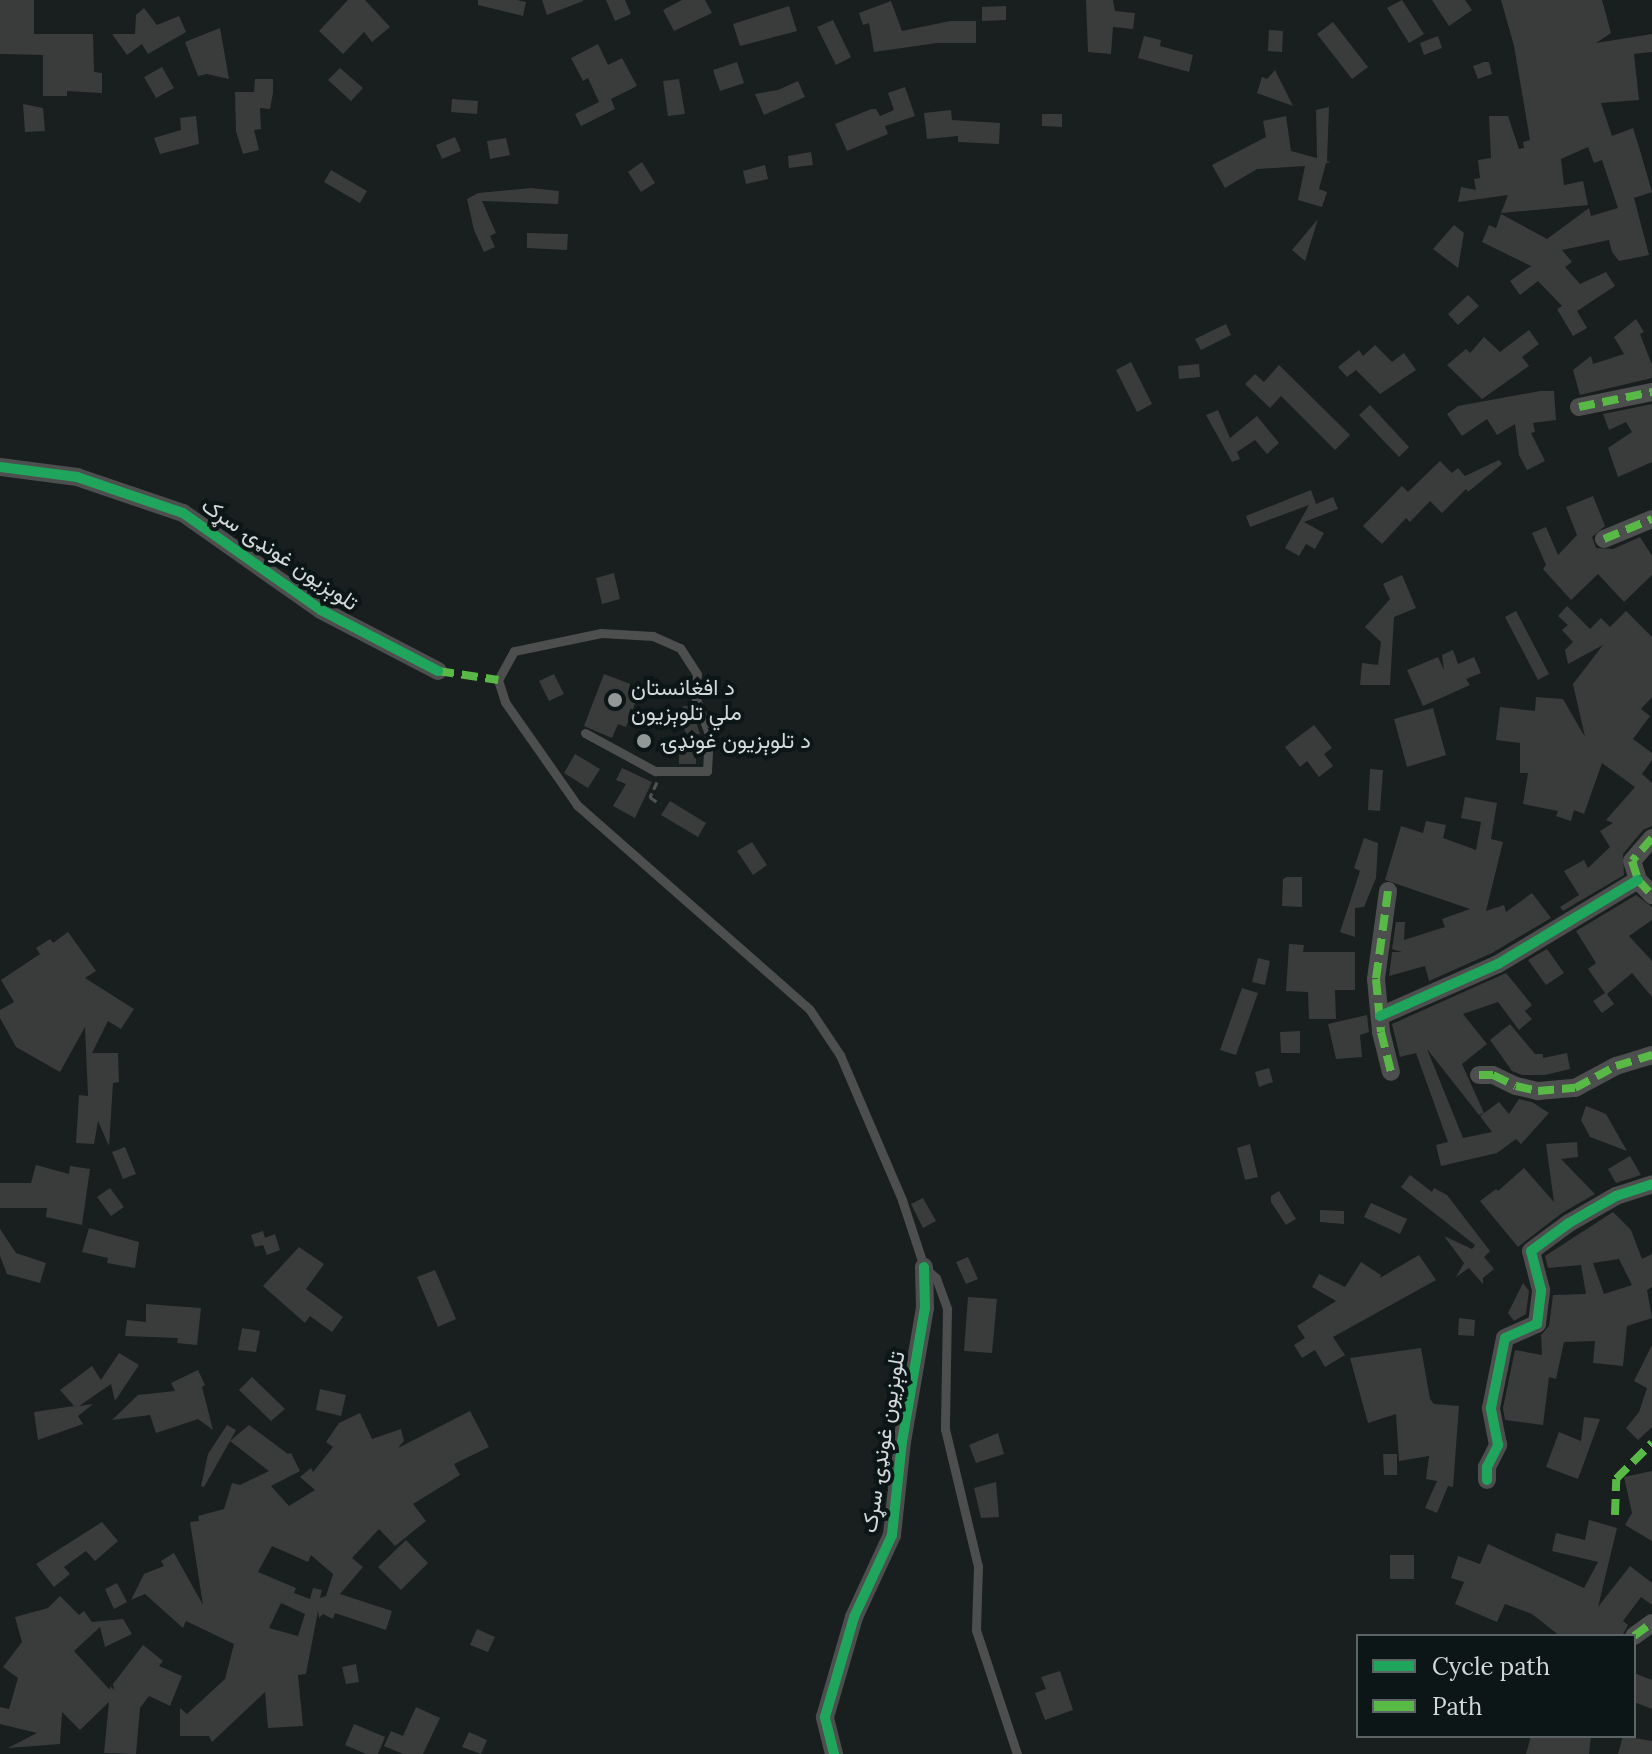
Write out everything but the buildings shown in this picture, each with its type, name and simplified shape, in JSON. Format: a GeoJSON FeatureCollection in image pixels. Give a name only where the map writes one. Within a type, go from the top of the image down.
{"type":"FeatureCollection","features":[{"type":"Feature","properties":{"kind":"street"},"geometry":{"type":"LineString","coordinates":[[1579,407],[1652,392]]}},
{"type":"Feature","properties":{"kind":"street","name":"تلوېزيون غونډۍ سړک"},"geometry":{"type":"LineString","coordinates":[[0,467],[77,477],[183,513],[321,610],[438,671]]}},
{"type":"Feature","properties":{"kind":"street"},"geometry":{"type":"LineString","coordinates":[[1604,539],[1652,519]]}},
{"type":"Feature","properties":{"kind":"street"},"geometry":{"type":"LineString","coordinates":[[1652,838],[1632,861],[1638,880],[1652,895]]}},
{"type":"Feature","properties":{"kind":"street"},"geometry":{"type":"LineString","coordinates":[[1380,1016],[1498,964],[1638,880]]}},
{"type":"Feature","properties":{"kind":"street"},"geometry":{"type":"LineString","coordinates":[[1388,891],[1376,979],[1391,1072]]}},
{"type":"Feature","properties":{"kind":"street"},"geometry":{"type":"LineString","coordinates":[[1479,1075],[1493,1075],[1516,1086],[1538,1091],[1575,1088],[1616,1066],[1652,1055]]}},
{"type":"Feature","properties":{"kind":"street"},"geometry":{"type":"LineString","coordinates":[[1487,1480],[1487,1467],[1498,1445],[1491,1408],[1505,1338],[1537,1324],[1541,1290],[1531,1251],[1616,1196],[1652,1184]]}},
{"type":"Feature","properties":{"kind":"street","name":"تلوېزيون غونډۍ سړک"},"geometry":{"type":"LineString","coordinates":[[834,1754],[825,1717],[854,1617],[892,1535],[902,1442],[925,1308],[924,1267]]}},
{"type":"Feature","properties":{"kind":"lane"},"geometry":{"type":"LineString","coordinates":[[585,733],[655,771],[707,771],[709,734],[695,696],[697,674],[680,648],[653,636],[601,633],[514,651],[498,680],[505,702],[577,805],[810,1010],[846,1069],[902,1200],[924,1267],[936,1278],[947,1309],[945,1429],[978,1566],[976,1630],[1017,1754]]}},
{"type":"Feature","properties":{"kind":"path"},"geometry":{"type":"LineString","coordinates":[[658,779],[650,797],[660,804]]}},
{"type":"Feature","properties":{"kind":"marked path"},"geometry":{"type":"LineString","coordinates":[[1579,407],[1652,392]]}},
{"type":"Feature","properties":{"kind":"marked path"},"geometry":{"type":"LineString","coordinates":[[1604,539],[1652,519]]}},
{"type":"Feature","properties":{"kind":"marked path"},"geometry":{"type":"LineString","coordinates":[[438,671],[498,680]]}},
{"type":"Feature","properties":{"kind":"marked path"},"geometry":{"type":"LineString","coordinates":[[1652,838],[1632,861],[1638,880],[1652,895]]}},
{"type":"Feature","properties":{"kind":"marked path"},"geometry":{"type":"LineString","coordinates":[[1388,891],[1376,979],[1381,1032],[1391,1072]]}},
{"type":"Feature","properties":{"kind":"marked path"},"geometry":{"type":"LineString","coordinates":[[1479,1075],[1493,1075],[1516,1086],[1538,1091],[1575,1088],[1616,1066],[1652,1055]]}},
{"type":"Feature","properties":{"kind":"marked path"},"geometry":{"type":"LineString","coordinates":[[1615,1515],[1616,1479],[1652,1443]]}},
{"type":"Feature","properties":{"kind":"marked path"},"geometry":{"type":"LineString","coordinates":[[1636,1635],[1652,1623]]}},
{"type":"Feature","properties":{"kind":"cycle path"},"geometry":{"type":"LineString","coordinates":[[0,467],[77,477],[183,513],[321,610],[438,671]]}},
{"type":"Feature","properties":{"kind":"cycle path"},"geometry":{"type":"LineString","coordinates":[[1380,1016],[1498,964],[1638,880]]}},
{"type":"Feature","properties":{"kind":"cycle path"},"geometry":{"type":"LineString","coordinates":[[1487,1480],[1487,1467],[1498,1445],[1491,1408],[1505,1338],[1537,1324],[1541,1290],[1531,1251],[1569,1223],[1616,1196],[1652,1184]]}},
{"type":"Feature","properties":{"kind":"cycle path"},"geometry":{"type":"LineString","coordinates":[[834,1754],[825,1717],[854,1617],[892,1535],[902,1442],[925,1308],[924,1267]]}},
{"type":"Feature","properties":{"kind":"place","name":"د افغانستان ملي تلوېزیون"},"geometry":{"type":"Point","coordinates":[615,700]}},
{"type":"Feature","properties":{"kind":"place","name":"د تلوېزیون غونډۍ"},"geometry":{"type":"Point","coordinates":[644,741]}}]}
